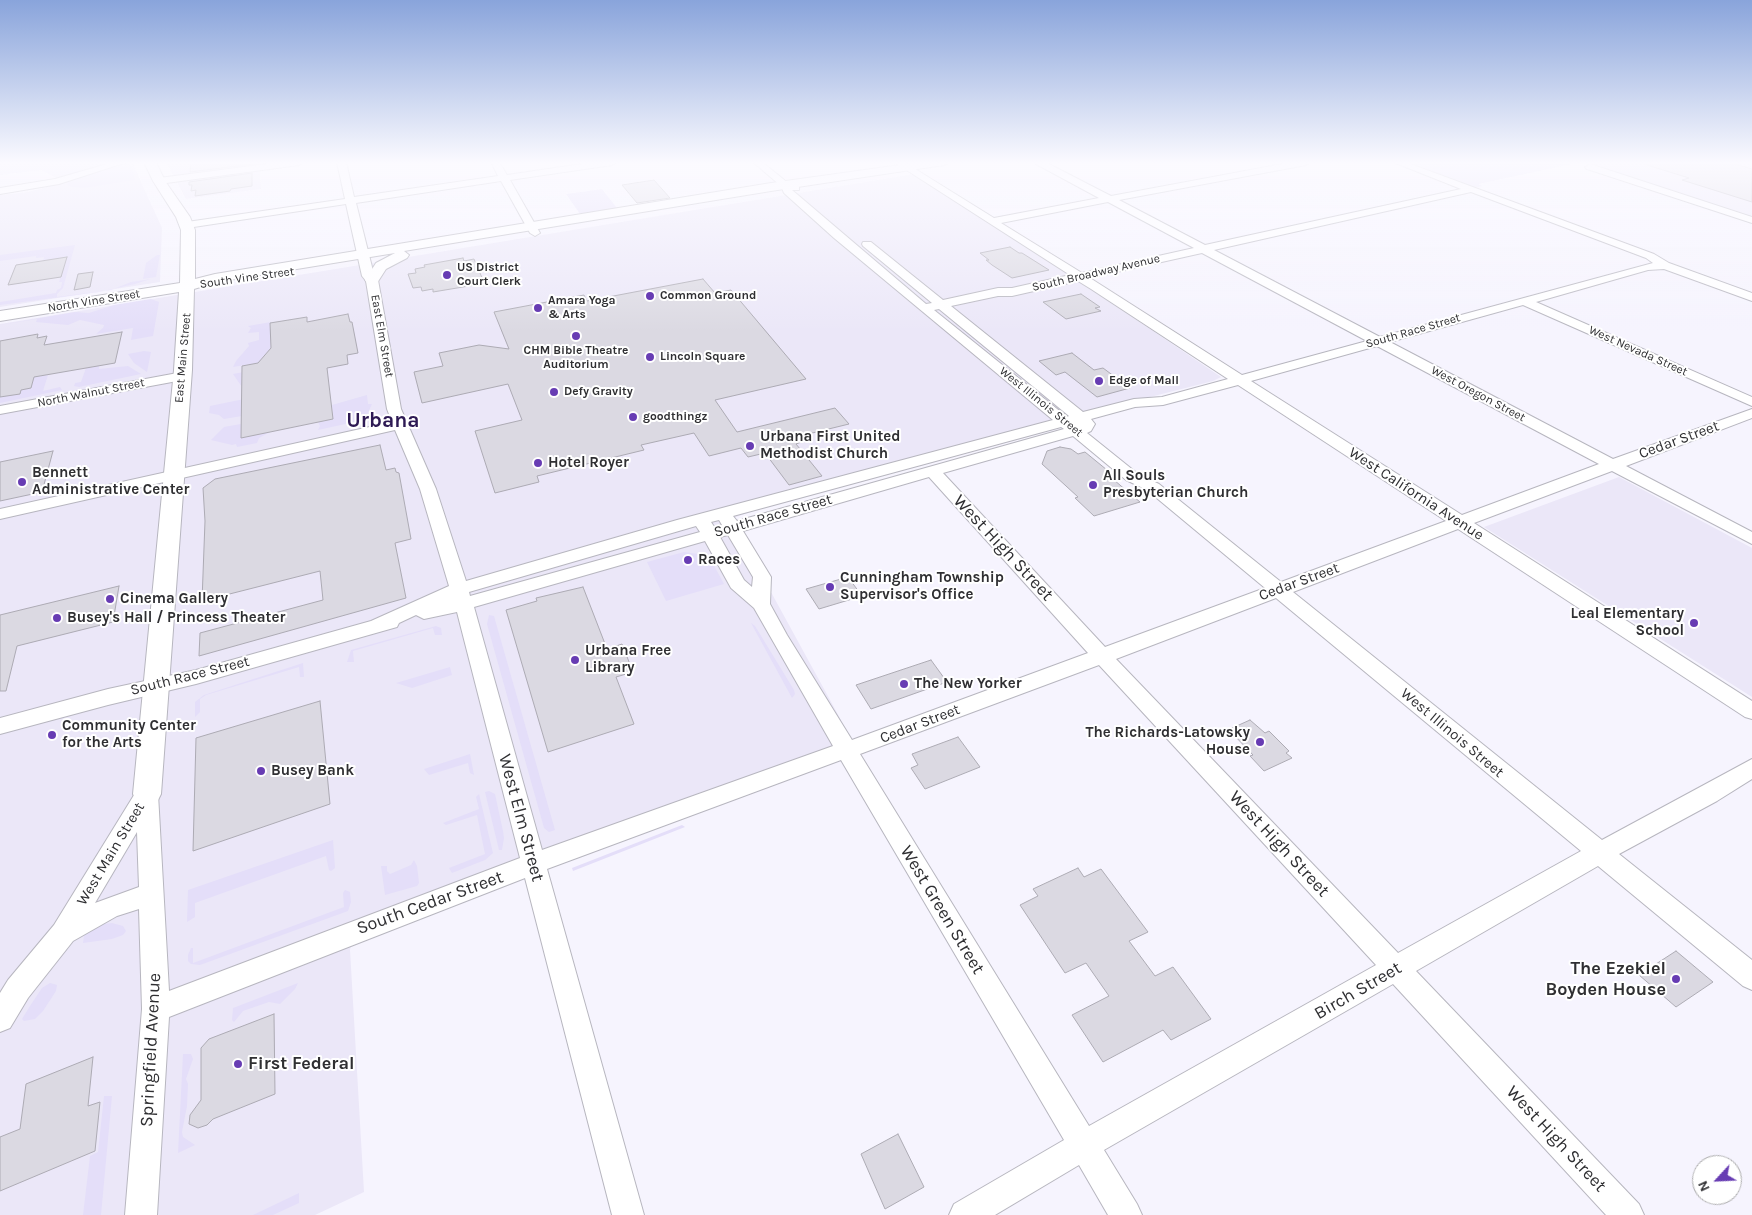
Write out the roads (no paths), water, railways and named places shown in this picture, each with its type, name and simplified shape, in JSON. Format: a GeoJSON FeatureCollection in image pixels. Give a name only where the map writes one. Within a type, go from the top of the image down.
{"type":"FeatureCollection","features":[{"type":"Feature","properties":{"kind":"main road","name":"East Main Street"},"geometry":{"type":"LineString","coordinates":[[175,474],[188,286],[189,245],[187,225],[183,219]]}},
{"type":"Feature","properties":{"kind":"main road","name":"South Vine Street"},"geometry":{"type":"LineString","coordinates":[[188,286],[214,285],[601,219]]}},
{"type":"Feature","properties":{"kind":"main road","name":"South Vine Street"},"geometry":{"type":"LineString","coordinates":[[363,258],[402,255],[534,230]]}},
{"type":"Feature","properties":{"kind":"main road"},"geometry":{"type":"LineString","coordinates":[[372,280],[381,266],[402,255]]}},
{"type":"Feature","properties":{"kind":"main road","name":"North Vine Street"},"geometry":{"type":"LineString","coordinates":[[0,316],[188,286]]}},
{"type":"Feature","properties":{"kind":"main road","name":"West Main Street"},"geometry":{"type":"LineString","coordinates":[[147,794],[175,474]]}},
{"type":"Feature","properties":{"kind":"street"},"geometry":{"type":"LineString","coordinates":[[187,225],[228,219]]}},
{"type":"Feature","properties":{"kind":"street","name":"East Elm Street"},"geometry":{"type":"LineString","coordinates":[[354,219],[368,276],[372,280],[394,409],[402,424]]}},
{"type":"Feature","properties":{"kind":"street"},"geometry":{"type":"LineString","coordinates":[[528,219],[534,230]]}},
{"type":"Feature","properties":{"kind":"street"},"geometry":{"type":"LineString","coordinates":[[820,219],[936,309]]}},
{"type":"Feature","properties":{"kind":"street"},"geometry":{"type":"LineString","coordinates":[[836,219],[841,223]]}},
{"type":"Feature","properties":{"kind":"street","name":"West California Avenue"},"geometry":{"type":"LineString","coordinates":[[988,219],[1752,711]]}},
{"type":"Feature","properties":{"kind":"street"},"geometry":{"type":"LineString","coordinates":[[993,222],[1010,219]]}},
{"type":"Feature","properties":{"kind":"street","name":"West Oregon Street"},"geometry":{"type":"LineString","coordinates":[[1147,219],[1752,539]]}},
{"type":"Feature","properties":{"kind":"street","name":"South Broadway Avenue"},"geometry":{"type":"LineString","coordinates":[[936,309],[1003,297],[1012,292],[1343,219]]}},
{"type":"Feature","properties":{"kind":"street"},"geometry":{"type":"LineString","coordinates":[[1550,219],[1650,256],[1665,265],[1752,298]]}},
{"type":"Feature","properties":{"kind":"street"},"geometry":{"type":"LineString","coordinates":[[861,239],[936,309]]}},
{"type":"Feature","properties":{"kind":"street","name":"South Race Street"},"geometry":{"type":"LineString","coordinates":[[0,726],[196,677],[379,624],[462,596],[705,526],[932,472],[1082,425],[1159,407],[1163,401],[1238,379],[1647,267],[1665,265]]}},
{"type":"Feature","properties":{"kind":"street","name":"West Nevada Street"},"geometry":{"type":"LineString","coordinates":[[1524,300],[1752,402]]}},
{"type":"Feature","properties":{"kind":"street","name":"West Illinois Street"},"geometry":{"type":"LineString","coordinates":[[936,309],[1064,421]]}},
{"type":"Feature","properties":{"kind":"street","name":"West Illinois Street"},"geometry":{"type":"LineString","coordinates":[[936,309],[1082,425],[1132,477],[1153,487],[1752,977]]}},
{"type":"Feature","properties":{"kind":"street","name":"North Walnut Street"},"geometry":{"type":"LineString","coordinates":[[0,410],[183,376]]}},
{"type":"Feature","properties":{"kind":"street","name":"Cedar Street"},"geometry":{"type":"LineString","coordinates":[[846,750],[1752,413]]}},
{"type":"Feature","properties":{"kind":"street","name":"South Race Street"},"geometry":{"type":"LineString","coordinates":[[728,520],[1064,421],[1082,425]]}},
{"type":"Feature","properties":{"kind":"street"},"geometry":{"type":"LineString","coordinates":[[0,514],[402,424]]}},
{"type":"Feature","properties":{"kind":"street","name":"West Elm Street"},"geometry":{"type":"LineString","coordinates":[[402,424],[428,488],[462,596],[628,1215]]}},
{"type":"Feature","properties":{"kind":"street","name":"West High Street"},"geometry":{"type":"LineString","coordinates":[[932,472],[1101,655],[1628,1215]]}},
{"type":"Feature","properties":{"kind":"street"},"geometry":{"type":"LineString","coordinates":[[728,520],[762,577],[761,604]]}},
{"type":"Feature","properties":{"kind":"street","name":"West Green Street"},"geometry":{"type":"LineString","coordinates":[[705,526],[736,584],[761,604],[846,750],[1126,1215]]}},
{"type":"Feature","properties":{"kind":"street","name":"South Cedar Street"},"geometry":{"type":"LineString","coordinates":[[156,1008],[533,864],[846,750]]}},
{"type":"Feature","properties":{"kind":"street","name":"Birch Street"},"geometry":{"type":"LineString","coordinates":[[965,1215],[1084,1145],[1752,768]]}},
{"type":"Feature","properties":{"kind":"street","name":"Springfield Avenue"},"geometry":{"type":"LineString","coordinates":[[141,1215],[156,1008],[147,794]]}},
{"type":"Feature","properties":{"kind":"street","name":"West Main Street"},"geometry":{"type":"LineString","coordinates":[[0,1018],[18,989],[63,933],[147,794]]}},
{"type":"Feature","properties":{"kind":"street","name":"West Main Street"},"geometry":{"type":"LineString","coordinates":[[63,933],[109,908],[152,893]]}},
{"type":"Feature","properties":{"kind":"place","name":"US District Court Clerk"},"geometry":{"type":"Point","coordinates":[447,275]}},
{"type":"Feature","properties":{"kind":"place","name":"Common Ground"},"geometry":{"type":"Point","coordinates":[650,296]}},
{"type":"Feature","properties":{"kind":"place","name":"Amara Yoga & Arts"},"geometry":{"type":"Point","coordinates":[538,308]}},
{"type":"Feature","properties":{"kind":"place","name":"CHM Bible Theatre Auditorium"},"geometry":{"type":"Point","coordinates":[576,336]}},
{"type":"Feature","properties":{"kind":"place","name":"Lincoln Square"},"geometry":{"type":"Point","coordinates":[650,357]}},
{"type":"Feature","properties":{"kind":"place","name":"Edge of Mall"},"geometry":{"type":"Point","coordinates":[1099,381]}},
{"type":"Feature","properties":{"kind":"place","name":"Defy Gravity"},"geometry":{"type":"Point","coordinates":[554,392]}},
{"type":"Feature","properties":{"kind":"place","name":"goodthingz"},"geometry":{"type":"Point","coordinates":[633,417]}},
{"type":"Feature","properties":{"kind":"place","name":"Urbana First United Methodist Church"},"geometry":{"type":"Point","coordinates":[750,446]}},
{"type":"Feature","properties":{"kind":"place","name":"Hotel Royer"},"geometry":{"type":"Point","coordinates":[538,463]}},
{"type":"Feature","properties":{"kind":"place","name":"Bennett Administrative Center"},"geometry":{"type":"Point","coordinates":[22,482]}},
{"type":"Feature","properties":{"kind":"place","name":"All Souls Presbyterian Church"},"geometry":{"type":"Point","coordinates":[1093,485]}},
{"type":"Feature","properties":{"kind":"place","name":"Races"},"geometry":{"type":"Point","coordinates":[688,560]}},
{"type":"Feature","properties":{"kind":"place","name":"Cunningham Township Supervisor's Office"},"geometry":{"type":"Point","coordinates":[830,587]}},
{"type":"Feature","properties":{"kind":"place","name":"Cinema Gallery"},"geometry":{"type":"Point","coordinates":[110,599]}},
{"type":"Feature","properties":{"kind":"place","name":"Busey's Hall / Princess Theater"},"geometry":{"type":"Point","coordinates":[57,618]}},
{"type":"Feature","properties":{"kind":"place","name":"Leal Elementary School"},"geometry":{"type":"Point","coordinates":[1694,623]}},
{"type":"Feature","properties":{"kind":"place","name":"Urbana Free Library"},"geometry":{"type":"Point","coordinates":[575,660]}},
{"type":"Feature","properties":{"kind":"place","name":"The New Yorker"},"geometry":{"type":"Point","coordinates":[904,684]}},
{"type":"Feature","properties":{"kind":"place","name":"Community Center for the Arts"},"geometry":{"type":"Point","coordinates":[52,735]}},
{"type":"Feature","properties":{"kind":"place","name":"The Richards-Latowsky House"},"geometry":{"type":"Point","coordinates":[1260,742]}},
{"type":"Feature","properties":{"kind":"place","name":"Busey Bank"},"geometry":{"type":"Point","coordinates":[261,771]}},
{"type":"Feature","properties":{"kind":"place","name":"The Ezekiel Boyden House"},"geometry":{"type":"Point","coordinates":[1676,979]}},
{"type":"Feature","properties":{"kind":"place","name":"First Federal"},"geometry":{"type":"Point","coordinates":[238,1064]}},
{"type":"Feature","properties":{"kind":"district","name":"Urbana"},"geometry":{"type":"Point","coordinates":[383,421]}}]}
